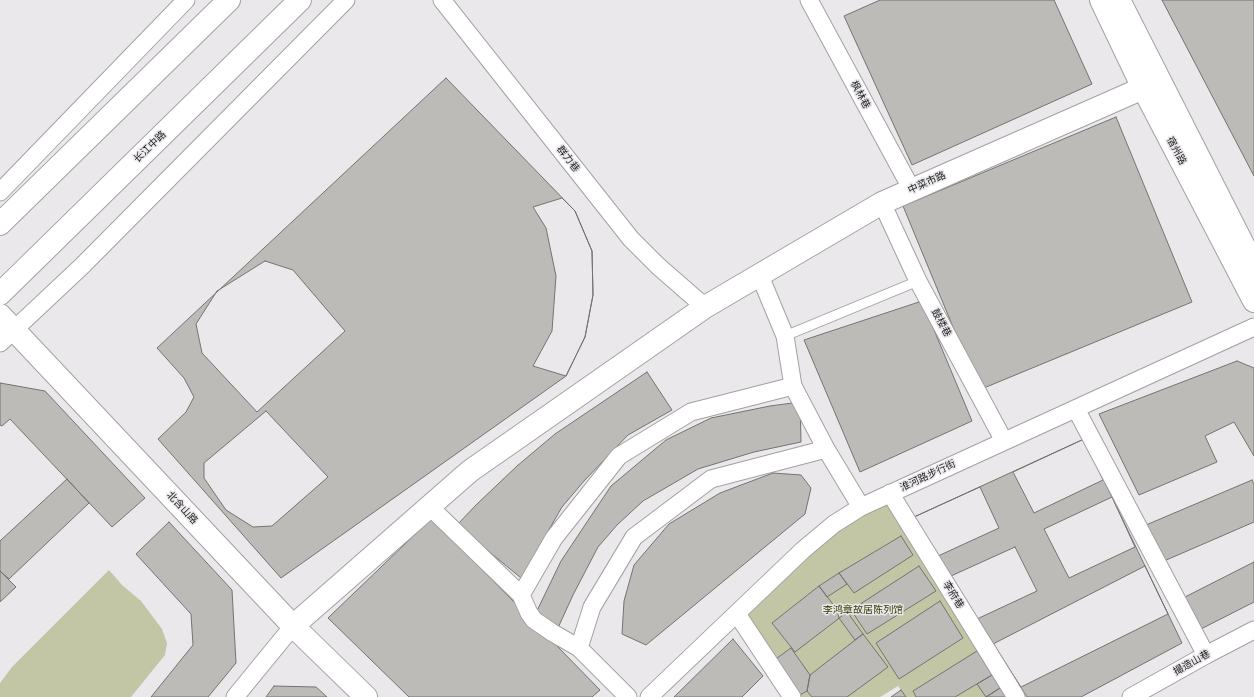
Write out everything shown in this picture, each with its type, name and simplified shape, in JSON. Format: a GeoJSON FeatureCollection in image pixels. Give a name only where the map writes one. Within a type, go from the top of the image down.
{"type":"FeatureCollection","features":[{"type":"Feature","properties":{"kind":"main road"},"geometry":{"type":"LineString","coordinates":[[0,224],[229,0]]}},
{"type":"Feature","properties":{"kind":"main road","name":"长江中路"},"geometry":{"type":"LineString","coordinates":[[0,294],[300,0]]}},
{"type":"Feature","properties":{"kind":"main road","name":"宿州路"},"geometry":{"type":"LineString","coordinates":[[1102,0],[1254,266]]}},
{"type":"Feature","properties":{"kind":"main road","name":"宿州路"},"geometry":{"type":"LineString","coordinates":[[1119,0],[1151,84],[1254,301]]}},
{"type":"Feature","properties":{"kind":"main road","name":"中菜市路"},"geometry":{"type":"LineString","coordinates":[[292,626],[470,471],[705,307],[882,203],[1151,84]]}},
{"type":"Feature","properties":{"kind":"main road","name":"北含山路"},"geometry":{"type":"LineString","coordinates":[[5,329],[292,626],[366,697]]}},
{"type":"Feature","properties":{"kind":"street"},"geometry":{"type":"LineString","coordinates":[[0,192],[186,0]]}},
{"type":"Feature","properties":{"kind":"street"},"geometry":{"type":"LineString","coordinates":[[5,329],[82,266],[346,0]]}},
{"type":"Feature","properties":{"kind":"street","name":"群力巷"},"geometry":{"type":"LineString","coordinates":[[442,0],[631,239],[658,266],[705,307]]}},
{"type":"Feature","properties":{"kind":"street","name":"枫林巷"},"geometry":{"type":"LineString","coordinates":[[809,0],[912,190]]}},
{"type":"Feature","properties":{"kind":"street","name":"鼓楼巷"},"geometry":{"type":"LineString","coordinates":[[882,203],[918,281],[1004,441]]}},
{"type":"Feature","properties":{"kind":"street"},"geometry":{"type":"LineString","coordinates":[[760,276],[785,336],[793,386],[826,449],[861,507]]}},
{"type":"Feature","properties":{"kind":"street","name":"淮河路步行街"},"geometry":{"type":"LineString","coordinates":[[649,697],[804,550],[834,524],[861,507],[1254,327]]}},
{"type":"Feature","properties":{"kind":"street"},"geometry":{"type":"LineString","coordinates":[[521,595],[554,538],[619,456],[690,412],[793,386]]}},
{"type":"Feature","properties":{"kind":"street"},"geometry":{"type":"LineString","coordinates":[[1076,409],[1206,655]]}},
{"type":"Feature","properties":{"kind":"street"},"geometry":{"type":"LineString","coordinates":[[579,648],[592,607],[634,537],[711,479],[826,449]]}},
{"type":"Feature","properties":{"kind":"street","name":"李府巷"},"geometry":{"type":"LineString","coordinates":[[890,493],[1016,697]]}},
{"type":"Feature","properties":{"kind":"street"},"geometry":{"type":"LineString","coordinates":[[429,506],[521,595],[529,613],[534,620],[579,648],[628,697]]}},
{"type":"Feature","properties":{"kind":"street"},"geometry":{"type":"LineString","coordinates":[[737,614],[792,697]]}},
{"type":"Feature","properties":{"kind":"street"},"geometry":{"type":"LineString","coordinates":[[235,697],[292,626]]}},
{"type":"Feature","properties":{"kind":"street","name":"撮造山巷"},"geometry":{"type":"LineString","coordinates":[[1131,697],[1254,630]]}},
{"type":"Feature","properties":{"kind":"lane"},"geometry":{"type":"LineString","coordinates":[[785,336],[918,281]]}},
{"type":"Feature","properties":{"kind":"green space","name":"李鸿章故居陈列馆"},"geometry":{"type":"Polygon","coordinates":[[[890,493],[1016,697],[906,697],[898,686],[880,697],[792,697],[737,614],[803,550],[890,493]]]}},
{"type":"Feature","properties":{"kind":"green space"},"geometry":{"type":"Polygon","coordinates":[[[109,570],[122,585],[141,601],[162,629],[167,643],[165,655],[131,697],[0,697],[0,683],[12,667],[109,570]]]}},
{"type":"Feature","properties":{"kind":"building"},"geometry":{"type":"Polygon","coordinates":[[[880,0],[1054,0],[1092,84],[912,165],[844,16],[880,0]]]}},
{"type":"Feature","properties":{"kind":"building"},"geometry":{"type":"Polygon","coordinates":[[[1162,0],[1254,0],[1254,176],[1162,0]]]}},
{"type":"Feature","properties":{"kind":"building"},"geometry":{"type":"Polygon","coordinates":[[[446,78],[575,211],[592,251],[593,295],[585,337],[566,376],[281,578],[158,439],[186,412],[194,397],[184,378],[157,348],[446,78]]]}},
{"type":"Feature","properties":{"kind":"building"},"geometry":{"type":"Polygon","coordinates":[[[1116,117],[1192,302],[979,390],[903,206],[1116,117]]]}},
{"type":"Feature","properties":{"kind":"building"},"geometry":{"type":"Polygon","coordinates":[[[562,198],[575,211],[592,251],[593,295],[585,337],[566,376],[533,366],[552,331],[556,276],[546,228],[533,207],[562,198]]]}},
{"type":"Feature","properties":{"kind":"building"},"geometry":{"type":"Polygon","coordinates":[[[265,261],[293,270],[345,331],[257,412],[202,353],[196,324],[217,291],[265,261]]]}},
{"type":"Feature","properties":{"kind":"building"},"geometry":{"type":"Polygon","coordinates":[[[922,301],[972,421],[860,472],[804,340],[922,301]]]}},
{"type":"Feature","properties":{"kind":"building"},"geometry":{"type":"Polygon","coordinates":[[[1237,361],[1254,368],[1254,456],[1234,422],[1205,436],[1217,462],[1139,495],[1099,414],[1237,361]]]}},
{"type":"Feature","properties":{"kind":"building"},"geometry":{"type":"Polygon","coordinates":[[[647,372],[672,410],[628,435],[584,481],[562,507],[521,578],[457,525],[517,466],[555,434],[647,372]]]}},
{"type":"Feature","properties":{"kind":"building"},"geometry":{"type":"Polygon","coordinates":[[[0,383],[45,391],[145,498],[112,527],[10,419],[2,426],[0,425],[0,383]]]}},
{"type":"Feature","properties":{"kind":"building"},"geometry":{"type":"Polygon","coordinates":[[[800,402],[801,442],[754,452],[698,469],[643,501],[617,525],[598,547],[557,630],[534,617],[561,561],[611,486],[666,440],[711,418],[770,406],[800,402]]]}},
{"type":"Feature","properties":{"kind":"building"},"geometry":{"type":"Polygon","coordinates":[[[266,411],[328,477],[272,526],[253,527],[226,510],[204,478],[204,463],[266,411]]]}},
{"type":"Feature","properties":{"kind":"building"},"geometry":{"type":"Polygon","coordinates":[[[1084,439],[1182,643],[1081,697],[1027,697],[914,517],[1084,439]]]}},
{"type":"Feature","properties":{"kind":"building"},"geometry":{"type":"Polygon","coordinates":[[[1084,439],[1103,480],[1034,513],[1013,472],[1084,439]]]}},
{"type":"Feature","properties":{"kind":"building"},"geometry":{"type":"Polygon","coordinates":[[[773,473],[801,475],[811,488],[805,514],[646,645],[622,634],[624,601],[634,565],[669,524],[720,493],[773,473]]]}},
{"type":"Feature","properties":{"kind":"building"},"geometry":{"type":"Polygon","coordinates":[[[67,479],[89,503],[9,579],[0,571],[0,541],[67,479]]]}},
{"type":"Feature","properties":{"kind":"building"},"geometry":{"type":"Polygon","coordinates":[[[1252,480],[1254,484],[1254,522],[1164,561],[1146,525],[1252,480]]]}},
{"type":"Feature","properties":{"kind":"building"},"geometry":{"type":"Polygon","coordinates":[[[980,487],[999,528],[938,556],[914,517],[980,487]]]}},
{"type":"Feature","properties":{"kind":"building"},"geometry":{"type":"Polygon","coordinates":[[[1112,497],[1135,547],[1069,578],[1044,529],[1112,497]]]}},
{"type":"Feature","properties":{"kind":"building"},"geometry":{"type":"Polygon","coordinates":[[[432,518],[600,690],[592,697],[409,697],[328,618],[432,518]]]}},
{"type":"Feature","properties":{"kind":"building"},"geometry":{"type":"Polygon","coordinates":[[[169,522],[232,590],[236,663],[208,697],[151,697],[193,645],[191,614],[136,554],[169,522]]]}},
{"type":"Feature","properties":{"kind":"building"},"geometry":{"type":"Polygon","coordinates":[[[901,536],[913,555],[854,593],[839,573],[901,536]]]}},
{"type":"Feature","properties":{"kind":"building"},"geometry":{"type":"Polygon","coordinates":[[[1015,547],[1037,591],[977,619],[951,576],[1015,547]]]}},
{"type":"Feature","properties":{"kind":"building"},"geometry":{"type":"Polygon","coordinates":[[[1254,562],[1254,602],[1199,630],[1183,598],[1254,562]]]}},
{"type":"Feature","properties":{"kind":"building"},"geometry":{"type":"Polygon","coordinates":[[[919,566],[936,591],[867,634],[851,610],[919,566]]]}},
{"type":"Feature","properties":{"kind":"building"},"geometry":{"type":"Polygon","coordinates":[[[1145,566],[1168,614],[1021,687],[993,644],[1145,566]]]}},
{"type":"Feature","properties":{"kind":"building"},"geometry":{"type":"Polygon","coordinates":[[[0,571],[16,587],[0,602],[0,571]]]}},
{"type":"Feature","properties":{"kind":"building"},"geometry":{"type":"Polygon","coordinates":[[[839,573],[847,584],[827,597],[819,586],[839,573]]]}},
{"type":"Feature","properties":{"kind":"building"},"geometry":{"type":"Polygon","coordinates":[[[819,586],[842,616],[795,652],[772,623],[819,586]]]}},
{"type":"Feature","properties":{"kind":"building"},"geometry":{"type":"Polygon","coordinates":[[[940,601],[963,638],[899,679],[876,643],[940,601]]]}},
{"type":"Feature","properties":{"kind":"building"},"geometry":{"type":"Polygon","coordinates":[[[843,606],[863,634],[855,640],[839,618],[837,609],[843,606]]]}},
{"type":"Feature","properties":{"kind":"building"},"geometry":{"type":"Polygon","coordinates":[[[863,634],[888,667],[847,697],[812,697],[807,691],[810,675],[863,634]]]}},
{"type":"Feature","properties":{"kind":"building"},"geometry":{"type":"Polygon","coordinates":[[[733,639],[763,676],[742,697],[674,697],[733,639]]]}},
{"type":"Feature","properties":{"kind":"building"},"geometry":{"type":"Polygon","coordinates":[[[791,648],[810,675],[807,691],[798,696],[773,661],[791,648]]]}},
{"type":"Feature","properties":{"kind":"building"},"geometry":{"type":"Polygon","coordinates":[[[977,651],[992,675],[955,697],[916,697],[913,691],[977,651]]]}},
{"type":"Feature","properties":{"kind":"building"},"geometry":{"type":"Polygon","coordinates":[[[992,675],[1000,688],[986,697],[977,684],[992,675]]]}},
{"type":"Feature","properties":{"kind":"building"},"geometry":{"type":"Polygon","coordinates":[[[274,686],[316,687],[327,697],[266,697],[274,686]]]}},
{"type":"Feature","properties":{"kind":"building"},"geometry":{"type":"Polygon","coordinates":[[[1000,688],[1006,697],[986,697],[1000,688]]]}},
{"type":"Feature","properties":{"kind":"building"},"geometry":{"type":"Polygon","coordinates":[[[901,690],[906,697],[891,697],[901,690]]]}}]}
